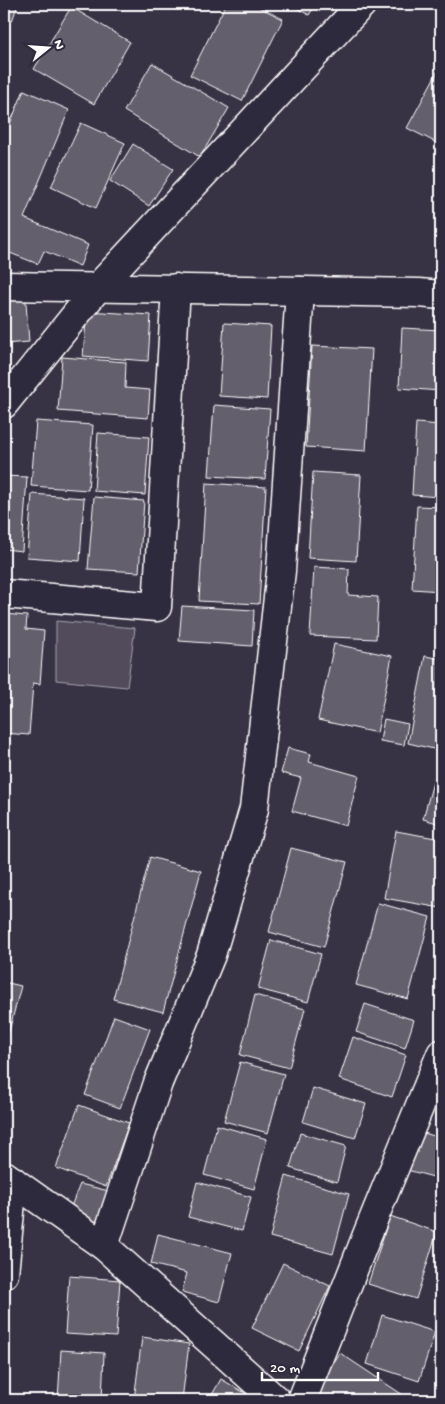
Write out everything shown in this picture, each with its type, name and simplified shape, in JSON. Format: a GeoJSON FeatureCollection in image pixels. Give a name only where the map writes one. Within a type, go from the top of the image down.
{"type":"FeatureCollection","features":[{"type":"Feature","properties":{"kind":"street"},"geometry":{"type":"LineString","coordinates":[[4,404],[99,286],[362,4]]}},
{"type":"Feature","properties":{"kind":"street"},"geometry":{"type":"LineString","coordinates":[[4,286],[99,286],[441,294]]}},
{"type":"Feature","properties":{"kind":"street"},"geometry":{"type":"LineString","coordinates":[[4,594],[158,607],[176,288]]}},
{"type":"Feature","properties":{"kind":"street"},"geometry":{"type":"LineString","coordinates":[[104,1246],[158,1083],[210,955],[254,810],[281,571],[300,291]]}},
{"type":"Feature","properties":{"kind":"street"},"geometry":{"type":"LineString","coordinates":[[302,1400],[367,1235],[441,1058]]}},
{"type":"Feature","properties":{"kind":"street"},"geometry":{"type":"LineString","coordinates":[[8,1178],[104,1246],[276,1400]]}},
{"type":"Feature","properties":{"kind":"street"},"geometry":{"type":"LineString","coordinates":[[4,1274],[8,1178]]}},
{"type":"Feature","properties":{"kind":"shaded area"},"geometry":{"type":"Polygon","coordinates":[[[56,621],[135,628],[127,687],[56,680],[56,621]]]}},
{"type":"Feature","properties":{"kind":"building"},"geometry":{"type":"Polygon","coordinates":[[[4,4],[18,4],[12,21],[4,18],[4,4]]]}},
{"type":"Feature","properties":{"kind":"building"},"geometry":{"type":"Polygon","coordinates":[[[226,4],[253,4],[283,19],[242,101],[190,75],[226,4]]]}},
{"type":"Feature","properties":{"kind":"building"},"geometry":{"type":"Polygon","coordinates":[[[289,4],[316,4],[309,15],[289,4]]]}},
{"type":"Feature","properties":{"kind":"building"},"geometry":{"type":"Polygon","coordinates":[[[71,7],[130,42],[94,104],[34,69],[71,7]]]}},
{"type":"Feature","properties":{"kind":"building"},"geometry":{"type":"Polygon","coordinates":[[[152,63],[229,108],[200,157],[124,111],[152,63]]]}},
{"type":"Feature","properties":{"kind":"building"},"geometry":{"type":"Polygon","coordinates":[[[441,65],[441,145],[407,128],[441,65]]]}},
{"type":"Feature","properties":{"kind":"building"},"geometry":{"type":"Polygon","coordinates":[[[24,90],[69,110],[24,218],[88,245],[80,266],[44,251],[38,264],[10,253],[6,263],[4,262],[4,138],[24,90]]]}},
{"type":"Feature","properties":{"kind":"building"},"geometry":{"type":"Polygon","coordinates":[[[81,123],[125,143],[96,208],[51,187],[81,123]]]}},
{"type":"Feature","properties":{"kind":"building"},"geometry":{"type":"Polygon","coordinates":[[[133,144],[173,169],[149,206],[110,181],[133,144]]]}},
{"type":"Feature","properties":{"kind":"building"},"geometry":{"type":"Polygon","coordinates":[[[25,290],[29,342],[4,344],[4,292],[25,290]]]}},
{"type":"Feature","properties":{"kind":"building"},"geometry":{"type":"Polygon","coordinates":[[[87,311],[151,315],[148,361],[83,356],[87,311]]]}},
{"type":"Feature","properties":{"kind":"building"},"geometry":{"type":"Polygon","coordinates":[[[224,323],[271,326],[267,399],[219,396],[224,323]]]}},
{"type":"Feature","properties":{"kind":"building"},"geometry":{"type":"Polygon","coordinates":[[[402,328],[441,330],[441,391],[399,388],[402,328]]]}},
{"type":"Feature","properties":{"kind":"building"},"geometry":{"type":"Polygon","coordinates":[[[312,346],[372,349],[366,451],[306,447],[312,346]]]}},
{"type":"Feature","properties":{"kind":"building"},"geometry":{"type":"Polygon","coordinates":[[[62,357],[126,362],[125,388],[150,390],[148,418],[58,411],[62,357]]]}},
{"type":"Feature","properties":{"kind":"building"},"geometry":{"type":"Polygon","coordinates":[[[214,405],[270,409],[265,479],[209,476],[214,405]]]}},
{"type":"Feature","properties":{"kind":"building"},"geometry":{"type":"Polygon","coordinates":[[[36,421],[93,425],[88,490],[31,486],[36,421]]]}},
{"type":"Feature","properties":{"kind":"building"},"geometry":{"type":"Polygon","coordinates":[[[416,423],[441,425],[441,497],[412,495],[416,423]]]}},
{"type":"Feature","properties":{"kind":"building"},"geometry":{"type":"Polygon","coordinates":[[[98,433],[149,437],[145,495],[94,491],[98,433]]]}},
{"type":"Feature","properties":{"kind":"building"},"geometry":{"type":"Polygon","coordinates":[[[313,472],[361,475],[356,561],[308,558],[313,472]]]}},
{"type":"Feature","properties":{"kind":"building"},"geometry":{"type":"Polygon","coordinates":[[[4,476],[27,477],[22,551],[4,549],[4,476]]]}},
{"type":"Feature","properties":{"kind":"building"},"geometry":{"type":"Polygon","coordinates":[[[206,483],[266,487],[259,604],[199,601],[206,483]]]}},
{"type":"Feature","properties":{"kind":"building"},"geometry":{"type":"Polygon","coordinates":[[[32,494],[84,498],[80,561],[27,557],[32,494]]]}},
{"type":"Feature","properties":{"kind":"building"},"geometry":{"type":"Polygon","coordinates":[[[94,497],[144,501],[139,572],[88,569],[94,497]]]}},
{"type":"Feature","properties":{"kind":"building"},"geometry":{"type":"Polygon","coordinates":[[[417,506],[441,507],[441,591],[412,589],[417,506]]]}},
{"type":"Feature","properties":{"kind":"building"},"geometry":{"type":"Polygon","coordinates":[[[314,567],[349,569],[348,595],[378,597],[376,639],[310,636],[314,567]]]}},
{"type":"Feature","properties":{"kind":"building"},"geometry":{"type":"Polygon","coordinates":[[[182,606],[254,610],[252,646],[179,641],[182,606]]]}},
{"type":"Feature","properties":{"kind":"building"},"geometry":{"type":"Polygon","coordinates":[[[4,614],[27,616],[26,629],[44,631],[40,684],[33,683],[29,735],[4,733],[4,614]]]}},
{"type":"Feature","properties":{"kind":"building"},"geometry":{"type":"Polygon","coordinates":[[[334,644],[392,656],[377,733],[318,720],[334,644]]]}},
{"type":"Feature","properties":{"kind":"building"},"geometry":{"type":"Polygon","coordinates":[[[425,656],[441,659],[441,741],[438,750],[408,743],[425,656]]]}},
{"type":"Feature","properties":{"kind":"building"},"geometry":{"type":"Polygon","coordinates":[[[384,719],[408,724],[404,745],[380,741],[384,719]]]}},
{"type":"Feature","properties":{"kind":"building"},"geometry":{"type":"Polygon","coordinates":[[[288,748],[311,754],[309,762],[359,776],[346,826],[292,811],[301,778],[281,773],[288,748]]]}},
{"type":"Feature","properties":{"kind":"building"},"geometry":{"type":"Polygon","coordinates":[[[4,751],[10,752],[4,804],[4,751]]]}},
{"type":"Feature","properties":{"kind":"building"},"geometry":{"type":"Polygon","coordinates":[[[439,760],[441,761],[441,824],[423,819],[439,760]]]}},
{"type":"Feature","properties":{"kind":"building"},"geometry":{"type":"Polygon","coordinates":[[[396,831],[441,839],[441,908],[384,898],[396,831]]]}},
{"type":"Feature","properties":{"kind":"building"},"geometry":{"type":"Polygon","coordinates":[[[291,848],[347,862],[324,947],[269,932],[291,848]]]}},
{"type":"Feature","properties":{"kind":"building"},"geometry":{"type":"Polygon","coordinates":[[[150,857],[201,871],[163,1012],[113,999],[150,857]]]}},
{"type":"Feature","properties":{"kind":"building"},"geometry":{"type":"Polygon","coordinates":[[[378,903],[430,917],[408,999],[356,985],[378,903]]]}},
{"type":"Feature","properties":{"kind":"building"},"geometry":{"type":"Polygon","coordinates":[[[271,940],[321,954],[308,1002],[258,989],[271,940]]]}},
{"type":"Feature","properties":{"kind":"building"},"geometry":{"type":"Polygon","coordinates":[[[4,982],[21,986],[4,1050],[4,982]]]}},
{"type":"Feature","properties":{"kind":"building"},"geometry":{"type":"Polygon","coordinates":[[[255,995],[305,1009],[289,1068],[240,1055],[255,995]]]}},
{"type":"Feature","properties":{"kind":"building"},"geometry":{"type":"Polygon","coordinates":[[[365,1004],[414,1020],[405,1048],[356,1032],[365,1004]]]}},
{"type":"Feature","properties":{"kind":"building"},"geometry":{"type":"Polygon","coordinates":[[[114,1016],[150,1029],[120,1108],[85,1095],[114,1016]]]}},
{"type":"Feature","properties":{"kind":"building"},"geometry":{"type":"Polygon","coordinates":[[[353,1037],[406,1055],[392,1097],[339,1079],[353,1037]]]}},
{"type":"Feature","properties":{"kind":"building"},"geometry":{"type":"Polygon","coordinates":[[[240,1062],[284,1074],[268,1133],[224,1121],[240,1062]]]}},
{"type":"Feature","properties":{"kind":"building"},"geometry":{"type":"Polygon","coordinates":[[[313,1088],[366,1104],[355,1138],[303,1122],[313,1088]]]}},
{"type":"Feature","properties":{"kind":"building"},"geometry":{"type":"Polygon","coordinates":[[[79,1105],[129,1123],[106,1187],[56,1168],[79,1105]]]}},
{"type":"Feature","properties":{"kind":"building"},"geometry":{"type":"Polygon","coordinates":[[[217,1125],[267,1139],[254,1189],[204,1175],[217,1125]]]}},
{"type":"Feature","properties":{"kind":"building"},"geometry":{"type":"Polygon","coordinates":[[[417,1131],[441,1138],[441,1179],[407,1170],[417,1131]]]}},
{"type":"Feature","properties":{"kind":"building"},"geometry":{"type":"Polygon","coordinates":[[[300,1133],[346,1146],[337,1182],[290,1168],[300,1133]]]}},
{"type":"Feature","properties":{"kind":"building"},"geometry":{"type":"Polygon","coordinates":[[[286,1176],[349,1194],[333,1254],[270,1237],[286,1176]]]}},
{"type":"Feature","properties":{"kind":"building"},"geometry":{"type":"Polygon","coordinates":[[[197,1182],[251,1197],[242,1231],[188,1217],[197,1182]]]}},
{"type":"Feature","properties":{"kind":"building"},"geometry":{"type":"Polygon","coordinates":[[[80,1184],[109,1191],[94,1228],[70,1209],[80,1184]]]}},
{"type":"Feature","properties":{"kind":"building"},"geometry":{"type":"Polygon","coordinates":[[[390,1216],[437,1232],[416,1299],[368,1284],[390,1216]]]}},
{"type":"Feature","properties":{"kind":"building"},"geometry":{"type":"Polygon","coordinates":[[[158,1234],[232,1253],[219,1302],[182,1292],[187,1273],[151,1264],[158,1234]]]}},
{"type":"Feature","properties":{"kind":"building"},"geometry":{"type":"Polygon","coordinates":[[[283,1263],[330,1286],[299,1351],[252,1328],[283,1263]]]}},
{"type":"Feature","properties":{"kind":"building"},"geometry":{"type":"Polygon","coordinates":[[[69,1276],[120,1280],[116,1337],[65,1334],[69,1276]]]}},
{"type":"Feature","properties":{"kind":"building"},"geometry":{"type":"Polygon","coordinates":[[[441,1293],[441,1317],[434,1315],[441,1293]]]}},
{"type":"Feature","properties":{"kind":"building"},"geometry":{"type":"Polygon","coordinates":[[[382,1315],[435,1332],[419,1381],[367,1364],[382,1315]]]}},
{"type":"Feature","properties":{"kind":"building"},"geometry":{"type":"Polygon","coordinates":[[[142,1337],[189,1344],[182,1400],[134,1400],[142,1337]]]}},
{"type":"Feature","properties":{"kind":"building"},"geometry":{"type":"Polygon","coordinates":[[[61,1350],[104,1353],[102,1400],[58,1400],[61,1350]]]}},
{"type":"Feature","properties":{"kind":"building"},"geometry":{"type":"Polygon","coordinates":[[[340,1353],[403,1395],[399,1400],[319,1400],[312,1395],[340,1353]]]}},
{"type":"Feature","properties":{"kind":"building"},"geometry":{"type":"Polygon","coordinates":[[[221,1379],[257,1400],[209,1400],[221,1379]]]}}]}
